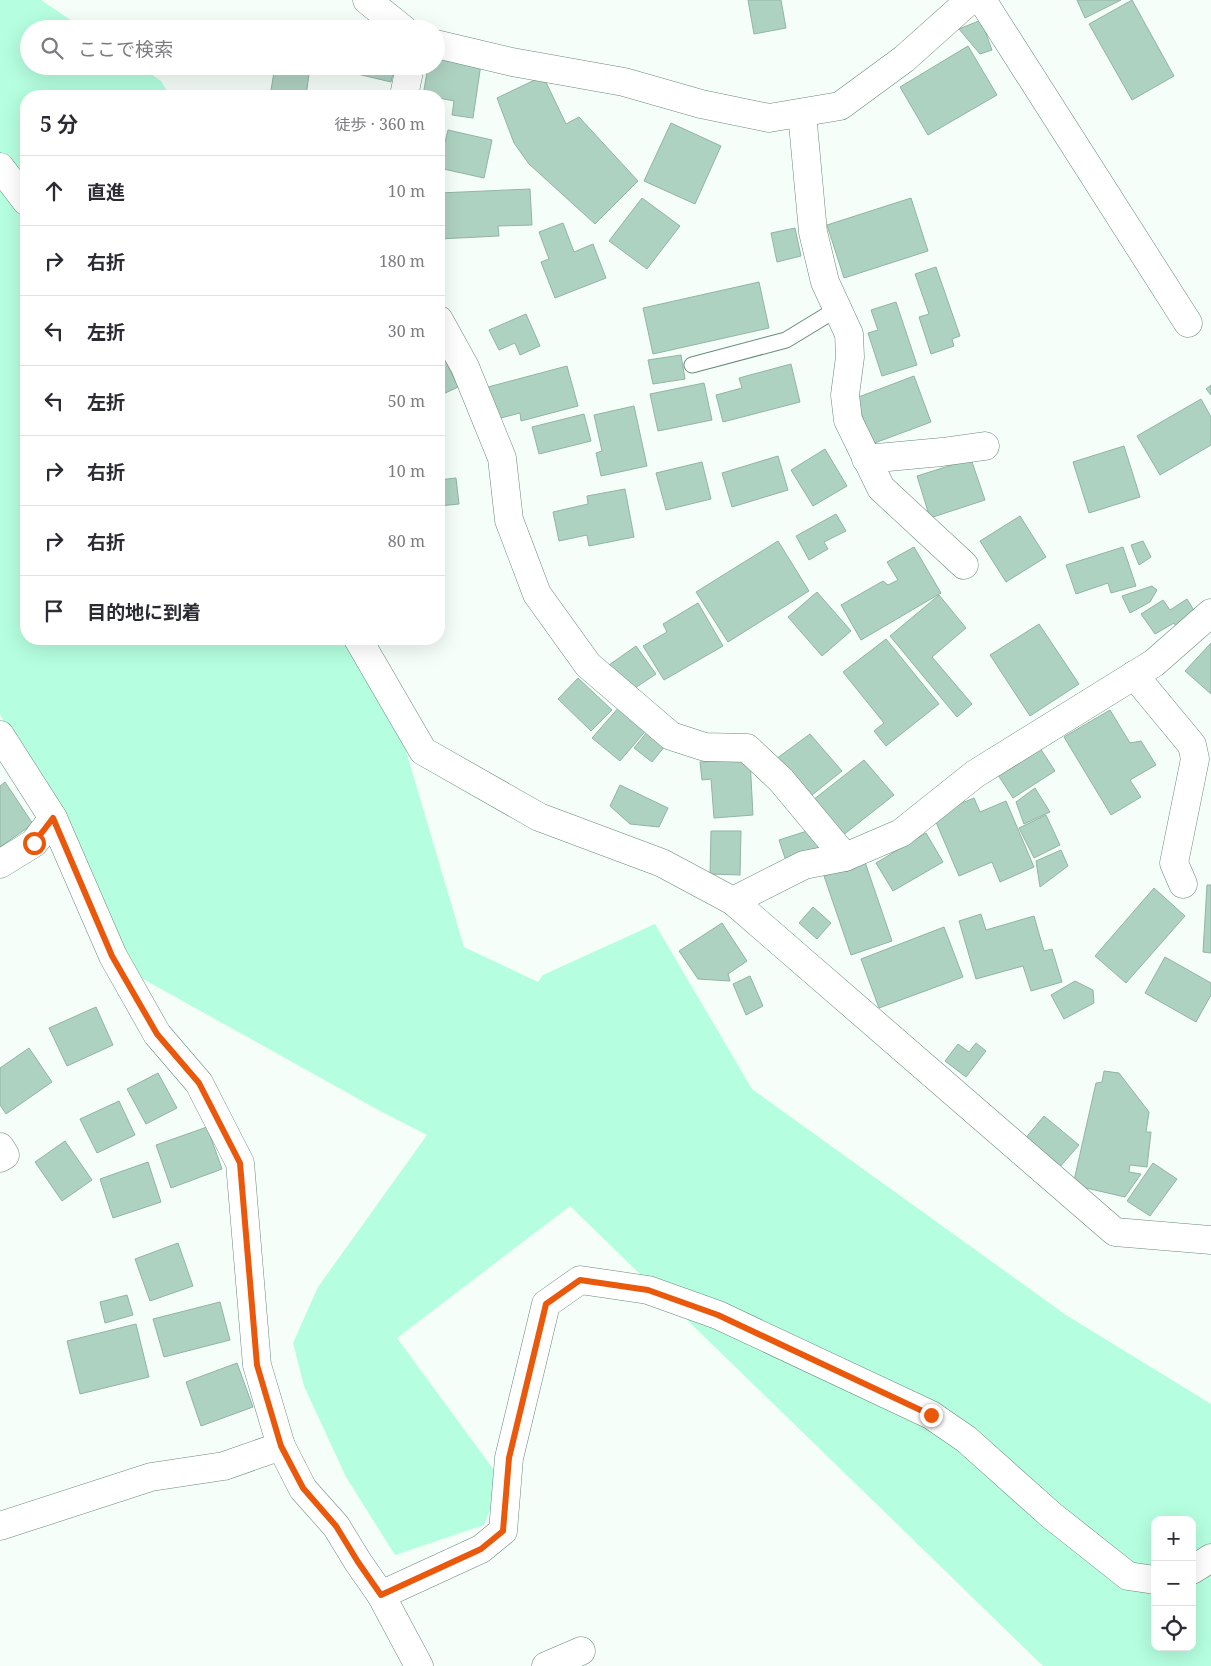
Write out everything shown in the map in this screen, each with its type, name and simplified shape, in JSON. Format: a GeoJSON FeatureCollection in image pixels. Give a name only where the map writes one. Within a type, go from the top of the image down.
{"type":"FeatureCollection","features":[{"type":"Feature","properties":{"kind":"street"},"geometry":{"type":"LineString","coordinates":[[367,0],[392,20]]}},
{"type":"Feature","properties":{"kind":"street"},"geometry":{"type":"LineString","coordinates":[[445,46],[512,62],[624,82],[701,104],[769,118],[840,106],[904,59],[970,0]]}},
{"type":"Feature","properties":{"kind":"street"},"geometry":{"type":"LineString","coordinates":[[982,0],[1188,323]]}},
{"type":"Feature","properties":{"kind":"street"},"geometry":{"type":"LineString","coordinates":[[405,90],[408,75]]}},
{"type":"Feature","properties":{"kind":"street"},"geometry":{"type":"LineString","coordinates":[[802,113],[813,232],[825,282],[849,334],[850,357],[845,395],[848,420],[881,488],[964,565]]}},
{"type":"Feature","properties":{"kind":"street"},"geometry":{"type":"LineString","coordinates":[[0,167],[20,193]]}},
{"type":"Feature","properties":{"kind":"street"},"geometry":{"type":"LineString","coordinates":[[445,331],[465,367],[502,458],[509,520],[537,594],[588,665],[671,736],[705,747],[747,748],[781,780],[845,856]]}},
{"type":"Feature","properties":{"kind":"street"},"geometry":{"type":"LineString","coordinates":[[866,459],[984,446]]}},
{"type":"Feature","properties":{"kind":"street"},"geometry":{"type":"LineString","coordinates":[[732,901],[804,865],[845,856],[901,833],[975,774],[1154,662],[1211,613]]}},
{"type":"Feature","properties":{"kind":"street"},"geometry":{"type":"LineString","coordinates":[[361,645],[422,751],[539,816],[662,863],[732,901],[1115,1232],[1211,1240]]}},
{"type":"Feature","properties":{"kind":"street"},"geometry":{"type":"LineString","coordinates":[[1134,675],[1192,745],[1195,759],[1174,863],[1183,884]]}},
{"type":"Feature","properties":{"kind":"street"},"geometry":{"type":"LineString","coordinates":[[0,735],[53,818],[112,956],[157,1034],[199,1083],[240,1163],[257,1365],[281,1446],[303,1488],[336,1526],[381,1595],[419,1666]]}},
{"type":"Feature","properties":{"kind":"street"},"geometry":{"type":"LineString","coordinates":[[0,864],[34,843],[53,818]]}},
{"type":"Feature","properties":{"kind":"street"},"geometry":{"type":"LineString","coordinates":[[0,1147],[5,1155],[0,1158]]}},
{"type":"Feature","properties":{"kind":"street"},"geometry":{"type":"LineString","coordinates":[[381,1595],[481,1549],[503,1531],[509,1458],[546,1304],[580,1280],[648,1290],[718,1315],[931,1415],[966,1439],[1051,1515],[1128,1576],[1151,1579]]}},
{"type":"Feature","properties":{"kind":"street"},"geometry":{"type":"LineString","coordinates":[[0,1526],[151,1477],[224,1466],[281,1446]]}},
{"type":"Feature","properties":{"kind":"street"},"geometry":{"type":"LineString","coordinates":[[1196,1567],[1211,1558]]}},
{"type":"Feature","properties":{"kind":"street"},"geometry":{"type":"LineString","coordinates":[[546,1666],[581,1651]]}},
{"type":"Feature","properties":{"kind":"lane"},"geometry":{"type":"LineString","coordinates":[[692,365],[786,340],[837,309]]}},
{"type":"Feature","properties":{"kind":"green space"},"geometry":{"type":"Polygon","coordinates":[[[0,0],[41,0],[71,20],[20,20],[20,75],[152,75],[161,81],[166,90],[20,90],[20,645],[375,645],[464,947],[538,982],[543,975],[655,924],[752,1089],[1066,1315],[1211,1404],[1211,1666],[1043,1666],[570,1206],[397,1338],[502,1481],[484,1525],[395,1555],[346,1477],[304,1386],[293,1343],[318,1287],[427,1135],[382,1112],[118,965],[0,714],[0,0]]]}},
{"type":"Feature","properties":{"kind":"building"},"geometry":{"type":"Polygon","coordinates":[[[748,0],[781,0],[786,28],[754,34],[748,0]]]}},
{"type":"Feature","properties":{"kind":"building"},"geometry":{"type":"Polygon","coordinates":[[[1077,0],[1121,0],[1085,18],[1077,0]]]}},
{"type":"Feature","properties":{"kind":"building"},"geometry":{"type":"Polygon","coordinates":[[[1132,0],[1174,76],[1132,100],[1089,24],[1132,0]]]}},
{"type":"Feature","properties":{"kind":"building"},"geometry":{"type":"Polygon","coordinates":[[[981,20],[992,50],[980,54],[959,29],[981,20]]]}},
{"type":"Feature","properties":{"kind":"building"},"geometry":{"type":"Polygon","coordinates":[[[968,46],[997,95],[928,135],[900,87],[968,46]]]}},
{"type":"Feature","properties":{"kind":"building"},"geometry":{"type":"Polygon","coordinates":[[[445,58],[481,64],[473,118],[452,115],[454,101],[445,99],[445,90],[424,90],[426,75],[445,75],[445,58]]]}},
{"type":"Feature","properties":{"kind":"building"},"geometry":{"type":"Polygon","coordinates":[[[274,75],[309,75],[307,90],[271,90],[274,75]]]}},
{"type":"Feature","properties":{"kind":"building"},"geometry":{"type":"Polygon","coordinates":[[[362,75],[393,75],[391,82],[362,75]]]}},
{"type":"Feature","properties":{"kind":"building"},"geometry":{"type":"Polygon","coordinates":[[[543,76],[566,124],[579,117],[638,181],[595,224],[529,164],[514,143],[497,98],[543,76]]]}},
{"type":"Feature","properties":{"kind":"building"},"geometry":{"type":"Polygon","coordinates":[[[671,123],[721,146],[695,204],[644,181],[671,123]]]}},
{"type":"Feature","properties":{"kind":"building"},"geometry":{"type":"Polygon","coordinates":[[[448,130],[492,140],[484,178],[445,169],[445,142],[448,130]]]}},
{"type":"Feature","properties":{"kind":"building"},"geometry":{"type":"Polygon","coordinates":[[[530,189],[532,225],[498,226],[499,236],[445,239],[445,193],[530,189]]]}},
{"type":"Feature","properties":{"kind":"building"},"geometry":{"type":"Polygon","coordinates":[[[642,198],[680,226],[647,269],[609,241],[642,198]]]}},
{"type":"Feature","properties":{"kind":"building"},"geometry":{"type":"Polygon","coordinates":[[[911,198],[928,251],[844,278],[827,225],[911,198]]]}},
{"type":"Feature","properties":{"kind":"building"},"geometry":{"type":"Polygon","coordinates":[[[563,223],[574,252],[593,244],[606,278],[555,298],[541,262],[549,259],[539,232],[563,223]]]}},
{"type":"Feature","properties":{"kind":"building"},"geometry":{"type":"Polygon","coordinates":[[[795,228],[801,256],[777,262],[771,233],[795,228]]]}},
{"type":"Feature","properties":{"kind":"building"},"geometry":{"type":"Polygon","coordinates":[[[936,267],[960,336],[952,339],[954,346],[931,354],[919,317],[929,314],[915,274],[936,267]]]}},
{"type":"Feature","properties":{"kind":"building"},"geometry":{"type":"Polygon","coordinates":[[[759,282],[769,328],[653,354],[643,308],[759,282]]]}},
{"type":"Feature","properties":{"kind":"building"},"geometry":{"type":"Polygon","coordinates":[[[896,302],[917,365],[882,376],[868,333],[878,330],[871,310],[896,302]]]}},
{"type":"Feature","properties":{"kind":"building"},"geometry":{"type":"Polygon","coordinates":[[[526,314],[540,346],[520,355],[515,343],[499,350],[489,330],[526,314]]]}},
{"type":"Feature","properties":{"kind":"building"},"geometry":{"type":"Polygon","coordinates":[[[681,355],[685,379],[653,384],[648,360],[681,355]]]}},
{"type":"Feature","properties":{"kind":"building"},"geometry":{"type":"Polygon","coordinates":[[[445,360],[458,387],[445,393],[445,360]]]}},
{"type":"Feature","properties":{"kind":"building"},"geometry":{"type":"Polygon","coordinates":[[[791,364],[800,402],[723,422],[716,395],[742,388],[739,378],[791,364]]]}},
{"type":"Feature","properties":{"kind":"building"},"geometry":{"type":"Polygon","coordinates":[[[567,366],[578,406],[521,421],[520,413],[497,419],[488,387],[567,366]]]}},
{"type":"Feature","properties":{"kind":"building"},"geometry":{"type":"Polygon","coordinates":[[[914,376],[931,422],[872,444],[856,398],[914,376]]]}},
{"type":"Feature","properties":{"kind":"building"},"geometry":{"type":"Polygon","coordinates":[[[704,383],[712,420],[658,431],[650,394],[704,383]]]}},
{"type":"Feature","properties":{"kind":"building"},"geometry":{"type":"Polygon","coordinates":[[[1211,385],[1211,395],[1206,389],[1211,385]]]}},
{"type":"Feature","properties":{"kind":"building"},"geometry":{"type":"Polygon","coordinates":[[[1201,399],[1211,417],[1211,445],[1160,475],[1137,436],[1201,399]]]}},
{"type":"Feature","properties":{"kind":"building"},"geometry":{"type":"Polygon","coordinates":[[[634,406],[647,466],[601,476],[596,453],[602,451],[594,415],[634,406]]]}},
{"type":"Feature","properties":{"kind":"building"},"geometry":{"type":"Polygon","coordinates":[[[584,414],[591,441],[539,454],[532,427],[584,414]]]}},
{"type":"Feature","properties":{"kind":"building"},"geometry":{"type":"Polygon","coordinates":[[[1124,446],[1140,497],[1089,513],[1073,462],[1124,446]]]}},
{"type":"Feature","properties":{"kind":"building"},"geometry":{"type":"Polygon","coordinates":[[[825,449],[847,486],[813,506],[791,470],[825,449]]]}},
{"type":"Feature","properties":{"kind":"building"},"geometry":{"type":"Polygon","coordinates":[[[778,456],[788,490],[732,507],[722,473],[778,456]]]}},
{"type":"Feature","properties":{"kind":"building"},"geometry":{"type":"Polygon","coordinates":[[[971,459],[985,500],[930,518],[917,476],[971,459]]]}},
{"type":"Feature","properties":{"kind":"building"},"geometry":{"type":"Polygon","coordinates":[[[702,462],[711,499],[666,510],[656,473],[702,462]]]}},
{"type":"Feature","properties":{"kind":"building"},"geometry":{"type":"Polygon","coordinates":[[[456,478],[459,504],[445,505],[445,479],[456,478]]]}},
{"type":"Feature","properties":{"kind":"building"},"geometry":{"type":"Polygon","coordinates":[[[625,489],[634,537],[589,546],[587,535],[559,541],[553,512],[588,504],[587,496],[625,489]]]}},
{"type":"Feature","properties":{"kind":"building"},"geometry":{"type":"Polygon","coordinates":[[[836,514],[846,531],[824,542],[828,549],[809,560],[796,536],[836,514]]]}},
{"type":"Feature","properties":{"kind":"building"},"geometry":{"type":"Polygon","coordinates":[[[1020,516],[1046,557],[1006,582],[980,541],[1020,516]]]}},
{"type":"Feature","properties":{"kind":"building"},"geometry":{"type":"Polygon","coordinates":[[[778,541],[809,591],[728,642],[696,592],[778,541]]]}},
{"type":"Feature","properties":{"kind":"building"},"geometry":{"type":"Polygon","coordinates":[[[1143,541],[1151,557],[1139,565],[1131,545],[1143,541]]]}},
{"type":"Feature","properties":{"kind":"building"},"geometry":{"type":"Polygon","coordinates":[[[914,547],[941,593],[861,640],[841,605],[883,581],[888,585],[898,580],[887,562],[914,547]]]}},
{"type":"Feature","properties":{"kind":"building"},"geometry":{"type":"Polygon","coordinates":[[[1123,547],[1136,586],[1111,593],[1108,583],[1076,594],[1066,565],[1123,547]]]}},
{"type":"Feature","properties":{"kind":"building"},"geometry":{"type":"Polygon","coordinates":[[[1152,586],[1157,590],[1150,602],[1130,613],[1122,596],[1152,586]]]}},
{"type":"Feature","properties":{"kind":"building"},"geometry":{"type":"Polygon","coordinates":[[[817,592],[851,631],[822,656],[788,617],[817,592]]]}},
{"type":"Feature","properties":{"kind":"building"},"geometry":{"type":"Polygon","coordinates":[[[939,595],[966,628],[932,657],[972,704],[957,717],[890,636],[939,595]]]}},
{"type":"Feature","properties":{"kind":"building"},"geometry":{"type":"Polygon","coordinates":[[[1187,599],[1198,617],[1178,630],[1174,623],[1155,634],[1141,614],[1163,600],[1170,610],[1187,599]]]}},
{"type":"Feature","properties":{"kind":"building"},"geometry":{"type":"Polygon","coordinates":[[[698,603],[723,646],[664,680],[643,646],[667,632],[663,624],[698,603]]]}},
{"type":"Feature","properties":{"kind":"building"},"geometry":{"type":"Polygon","coordinates":[[[1039,624],[1079,684],[1030,716],[990,655],[1039,624]]]}},
{"type":"Feature","properties":{"kind":"building"},"geometry":{"type":"Polygon","coordinates":[[[886,639],[939,704],[886,746],[874,731],[884,723],[843,672],[886,639]]]}},
{"type":"Feature","properties":{"kind":"building"},"geometry":{"type":"Polygon","coordinates":[[[1211,643],[1211,694],[1185,671],[1211,643]]]}},
{"type":"Feature","properties":{"kind":"building"},"geometry":{"type":"Polygon","coordinates":[[[636,646],[656,674],[629,692],[609,665],[636,646]]]}},
{"type":"Feature","properties":{"kind":"building"},"geometry":{"type":"Polygon","coordinates":[[[578,678],[612,710],[591,731],[558,699],[578,678]]]}},
{"type":"Feature","properties":{"kind":"building"},"geometry":{"type":"Polygon","coordinates":[[[621,705],[648,728],[620,761],[592,738],[621,705]]]}},
{"type":"Feature","properties":{"kind":"building"},"geometry":{"type":"Polygon","coordinates":[[[1110,710],[1130,743],[1141,741],[1156,765],[1130,780],[1141,797],[1111,815],[1064,737],[1110,710]]]}},
{"type":"Feature","properties":{"kind":"building"},"geometry":{"type":"Polygon","coordinates":[[[647,732],[665,746],[652,762],[634,748],[647,732]]]}},
{"type":"Feature","properties":{"kind":"building"},"geometry":{"type":"Polygon","coordinates":[[[810,734],[842,771],[807,799],[776,759],[810,734]]]}},
{"type":"Feature","properties":{"kind":"building"},"geometry":{"type":"Polygon","coordinates":[[[1040,748],[1055,771],[1013,798],[998,775],[1040,748]]]}},
{"type":"Feature","properties":{"kind":"building"},"geometry":{"type":"Polygon","coordinates":[[[750,759],[753,815],[714,818],[711,779],[702,780],[700,762],[750,759]]]}},
{"type":"Feature","properties":{"kind":"building"},"geometry":{"type":"Polygon","coordinates":[[[864,760],[894,795],[842,836],[813,800],[864,760]]]}},
{"type":"Feature","properties":{"kind":"building"},"geometry":{"type":"Polygon","coordinates":[[[5,782],[33,824],[0,847],[0,786],[5,782]]]}},
{"type":"Feature","properties":{"kind":"building"},"geometry":{"type":"Polygon","coordinates":[[[620,785],[668,808],[659,827],[630,824],[610,806],[620,785]]]}},
{"type":"Feature","properties":{"kind":"building"},"geometry":{"type":"Polygon","coordinates":[[[1035,788],[1050,812],[1024,824],[1016,802],[1035,788]]]}},
{"type":"Feature","properties":{"kind":"building"},"geometry":{"type":"Polygon","coordinates":[[[974,798],[980,812],[1006,801],[1034,867],[1000,882],[992,862],[959,876],[933,815],[974,798]]]}},
{"type":"Feature","properties":{"kind":"building"},"geometry":{"type":"Polygon","coordinates":[[[1046,815],[1060,845],[1034,858],[1019,828],[1046,815]]]}},
{"type":"Feature","properties":{"kind":"building"},"geometry":{"type":"Polygon","coordinates":[[[711,831],[741,831],[740,875],[710,874],[711,831]]]}},
{"type":"Feature","properties":{"kind":"building"},"geometry":{"type":"Polygon","coordinates":[[[807,831],[820,849],[786,861],[779,840],[807,831]]]}},
{"type":"Feature","properties":{"kind":"building"},"geometry":{"type":"Polygon","coordinates":[[[926,833],[943,862],[893,891],[876,863],[926,833]]]}},
{"type":"Feature","properties":{"kind":"building"},"geometry":{"type":"Polygon","coordinates":[[[1061,850],[1068,866],[1040,887],[1036,861],[1061,850]]]}},
{"type":"Feature","properties":{"kind":"building"},"geometry":{"type":"Polygon","coordinates":[[[865,862],[892,941],[851,955],[824,876],[865,862]]]}},
{"type":"Feature","properties":{"kind":"building"},"geometry":{"type":"Polygon","coordinates":[[[1207,885],[1211,885],[1211,953],[1203,952],[1207,885]]]}},
{"type":"Feature","properties":{"kind":"building"},"geometry":{"type":"Polygon","coordinates":[[[1154,888],[1185,916],[1126,983],[1095,956],[1154,888]]]}},
{"type":"Feature","properties":{"kind":"building"},"geometry":{"type":"Polygon","coordinates":[[[813,907],[831,923],[817,939],[799,923],[813,907]]]}},
{"type":"Feature","properties":{"kind":"building"},"geometry":{"type":"Polygon","coordinates":[[[981,914],[986,930],[1034,916],[1044,951],[1052,949],[1062,982],[1031,991],[1023,966],[976,979],[959,921],[981,914]]]}},
{"type":"Feature","properties":{"kind":"building"},"geometry":{"type":"Polygon","coordinates":[[[722,923],[747,961],[728,974],[730,981],[698,979],[679,951],[722,923]]]}},
{"type":"Feature","properties":{"kind":"building"},"geometry":{"type":"Polygon","coordinates":[[[944,927],[963,977],[879,1008],[861,959],[944,927]]]}},
{"type":"Feature","properties":{"kind":"building"},"geometry":{"type":"Polygon","coordinates":[[[1165,957],[1211,983],[1211,995],[1196,1022],[1145,993],[1165,957]]]}},
{"type":"Feature","properties":{"kind":"building"},"geometry":{"type":"Polygon","coordinates":[[[750,976],[763,1006],[746,1015],[733,984],[750,976]]]}},
{"type":"Feature","properties":{"kind":"building"},"geometry":{"type":"Polygon","coordinates":[[[1075,981],[1093,990],[1094,1003],[1064,1019],[1051,995],[1075,981]]]}},
{"type":"Feature","properties":{"kind":"building"},"geometry":{"type":"Polygon","coordinates":[[[96,1007],[113,1045],[67,1066],[49,1028],[96,1007]]]}},
{"type":"Feature","properties":{"kind":"building"},"geometry":{"type":"Polygon","coordinates":[[[976,1043],[986,1051],[966,1077],[945,1061],[958,1044],[969,1052],[976,1043]]]}},
{"type":"Feature","properties":{"kind":"building"},"geometry":{"type":"Polygon","coordinates":[[[29,1048],[52,1082],[6,1114],[0,1105],[0,1068],[29,1048]]]}},
{"type":"Feature","properties":{"kind":"building"},"geometry":{"type":"Polygon","coordinates":[[[1104,1071],[1119,1073],[1149,1112],[1146,1132],[1151,1132],[1147,1167],[1130,1165],[1129,1172],[1141,1174],[1125,1197],[1073,1185],[1096,1083],[1102,1082],[1104,1071]]]}},
{"type":"Feature","properties":{"kind":"building"},"geometry":{"type":"Polygon","coordinates":[[[158,1073],[177,1108],[146,1124],[127,1089],[158,1073]]]}},
{"type":"Feature","properties":{"kind":"building"},"geometry":{"type":"Polygon","coordinates":[[[119,1101],[135,1135],[97,1153],[80,1119],[119,1101]]]}},
{"type":"Feature","properties":{"kind":"building"},"geometry":{"type":"Polygon","coordinates":[[[1044,1116],[1079,1145],[1058,1169],[1024,1140],[1044,1116]]]}},
{"type":"Feature","properties":{"kind":"building"},"geometry":{"type":"Polygon","coordinates":[[[207,1127],[222,1169],[171,1188],[156,1145],[207,1127]]]}},
{"type":"Feature","properties":{"kind":"building"},"geometry":{"type":"Polygon","coordinates":[[[65,1141],[92,1180],[62,1201],[35,1162],[65,1141]]]}},
{"type":"Feature","properties":{"kind":"building"},"geometry":{"type":"Polygon","coordinates":[[[148,1162],[161,1202],[113,1218],[100,1179],[148,1162]]]}},
{"type":"Feature","properties":{"kind":"building"},"geometry":{"type":"Polygon","coordinates":[[[1153,1163],[1177,1179],[1150,1216],[1127,1201],[1153,1163]]]}},
{"type":"Feature","properties":{"kind":"building"},"geometry":{"type":"Polygon","coordinates":[[[178,1243],[193,1286],[150,1301],[135,1259],[178,1243]]]}},
{"type":"Feature","properties":{"kind":"building"},"geometry":{"type":"Polygon","coordinates":[[[127,1295],[133,1315],[105,1323],[100,1302],[127,1295]]]}},
{"type":"Feature","properties":{"kind":"building"},"geometry":{"type":"Polygon","coordinates":[[[220,1302],[230,1340],[164,1357],[153,1319],[220,1302]]]}},
{"type":"Feature","properties":{"kind":"building"},"geometry":{"type":"Polygon","coordinates":[[[136,1324],[149,1377],[80,1394],[67,1341],[136,1324]]]}},
{"type":"Feature","properties":{"kind":"building"},"geometry":{"type":"Polygon","coordinates":[[[237,1363],[253,1407],[201,1426],[186,1382],[237,1363]]]}},
{"type":"Feature","properties":{"kind":"route"},"geometry":{"type":"LineString","coordinates":[[34,843],[53,818],[112,956],[157,1034],[199,1083],[240,1163],[257,1365],[281,1446],[303,1488],[336,1526],[381,1595],[481,1549],[503,1531],[509,1458],[546,1304],[580,1280],[648,1290],[718,1315],[931,1415]]}}]}
